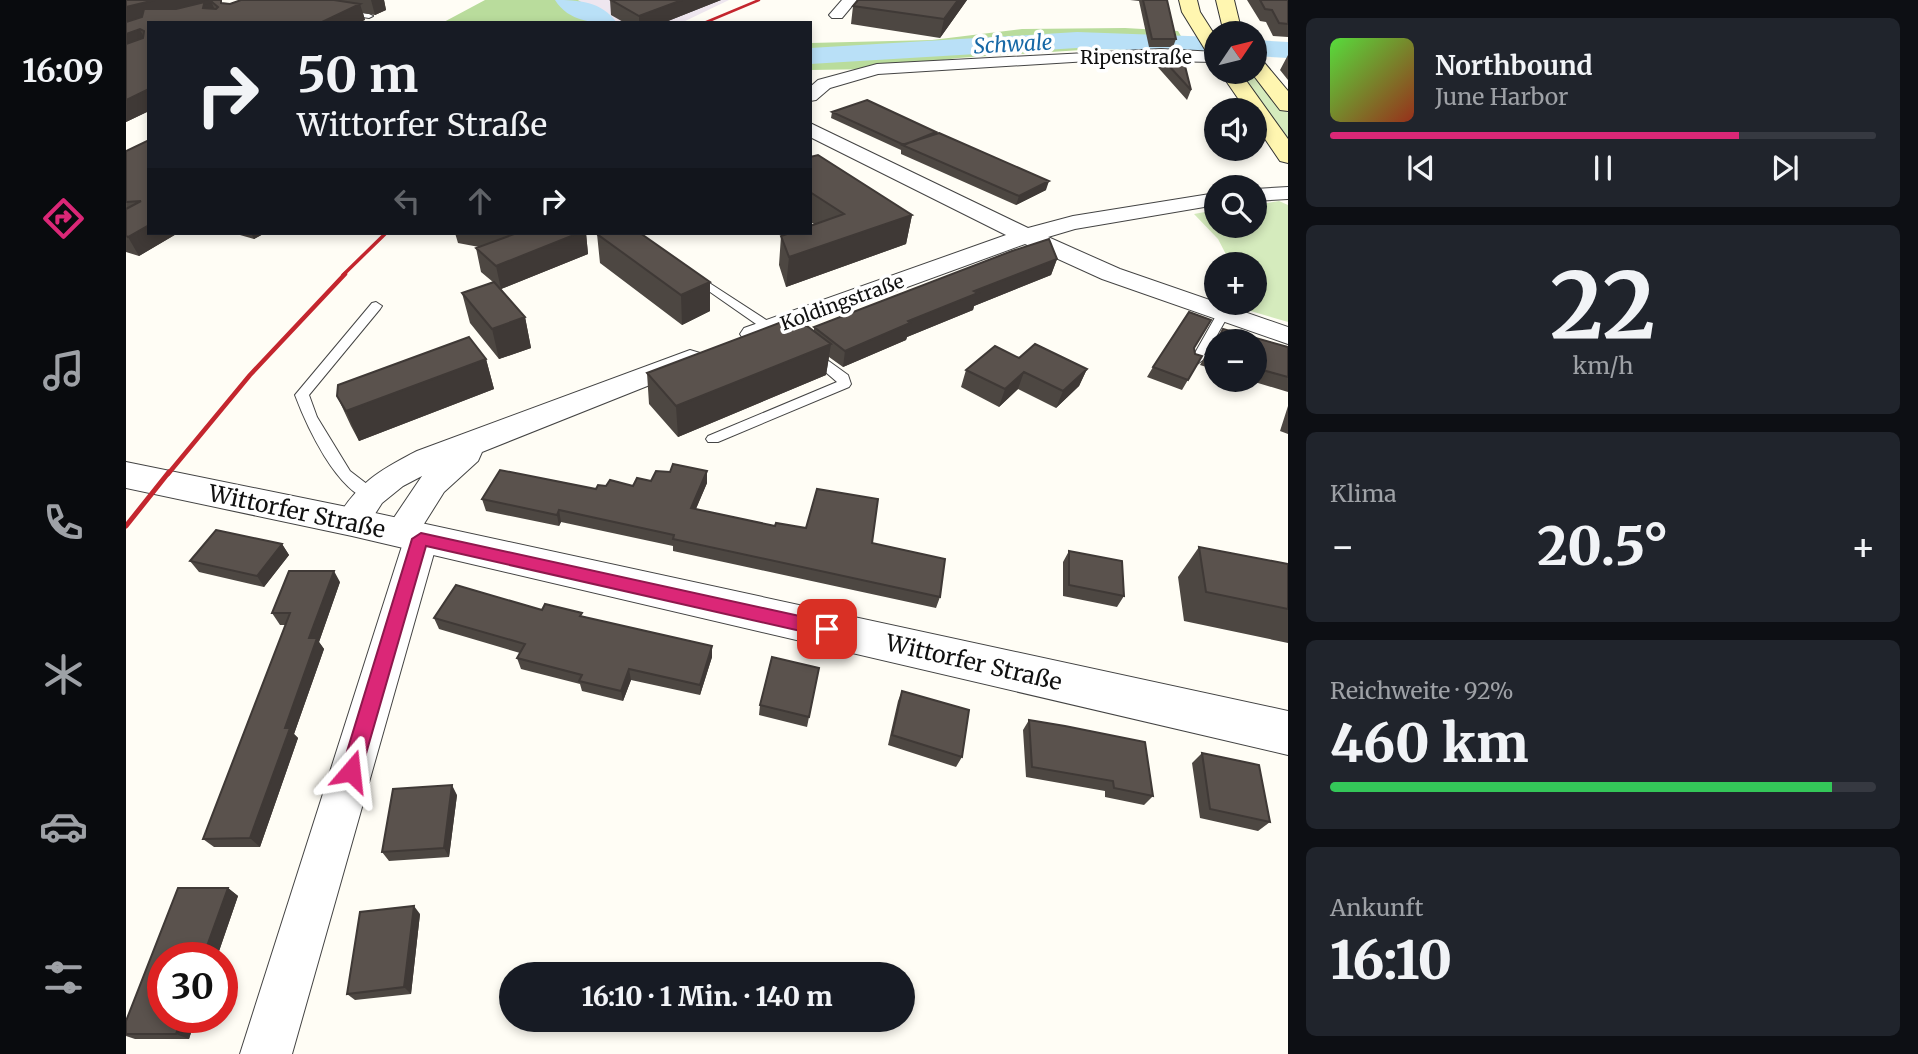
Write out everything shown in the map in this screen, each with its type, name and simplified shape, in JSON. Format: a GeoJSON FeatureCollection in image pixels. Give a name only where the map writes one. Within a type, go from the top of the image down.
{"type":"FeatureCollection","features":[{"type":"Feature","properties":{"kind":"main road"},"geometry":{"type":"LineString","coordinates":[[1188,0],[1191,12],[1204,32]]}},
{"type":"Feature","properties":{"kind":"main road"},"geometry":{"type":"LineString","coordinates":[[1225,0],[1229,21]]}},
{"type":"Feature","properties":{"kind":"main road"},"geometry":{"type":"LineString","coordinates":[[1267,79],[1288,105]]}},
{"type":"Feature","properties":{"kind":"main road"},"geometry":{"type":"LineString","coordinates":[[1238,84],[1288,156]]}},
{"type":"Feature","properties":{"kind":"street"},"geometry":{"type":"LineString","coordinates":[[837,15],[850,0]]}},
{"type":"Feature","properties":{"kind":"street"},"geometry":{"type":"LineString","coordinates":[[220,5],[247,1]]}},
{"type":"Feature","properties":{"kind":"street","name":"Ripenstraße"},"geometry":{"type":"LineString","coordinates":[[812,94],[824,84],[877,69],[1119,55],[1204,56]]}},
{"type":"Feature","properties":{"kind":"street"},"geometry":{"type":"LineString","coordinates":[[812,131],[1026,236],[1111,274],[1204,307]]}},
{"type":"Feature","properties":{"kind":"street"},"geometry":{"type":"LineString","coordinates":[[1267,194],[1288,193]]}},
{"type":"Feature","properties":{"kind":"street","name":"Koldingstraße"},"geometry":{"type":"LineString","coordinates":[[732,343],[783,332],[1026,236],[1086,220],[1204,201]]}},
{"type":"Feature","properties":{"kind":"street"},"geometry":{"type":"LineString","coordinates":[[1226,315],[1288,335]]}},
{"type":"Feature","properties":{"kind":"street"},"geometry":{"type":"LineString","coordinates":[[362,509],[392,478],[428,459],[480,442],[707,353]]}},
{"type":"Feature","properties":{"kind":"street"},"geometry":{"type":"LineString","coordinates":[[266,1054],[410,536],[433,484],[480,442]]}},
{"type":"Feature","properties":{"kind":"street","name":"Wittorfer Straße"},"geometry":{"type":"LineString","coordinates":[[126,475],[362,509],[410,536],[1288,733]]}},
{"type":"Feature","properties":{"kind":"lane"},"geometry":{"type":"LineString","coordinates":[[332,10],[369,16]]}},
{"type":"Feature","properties":{"kind":"lane"},"geometry":{"type":"LineString","coordinates":[[684,269],[783,332],[843,379],[844,384],[713,439]]}},
{"type":"Feature","properties":{"kind":"lane"},"geometry":{"type":"LineString","coordinates":[[362,509],[310,417],[302,395],[376,306]]}},
{"type":"Feature","properties":{"kind":"lane"},"geometry":{"type":"LineString","coordinates":[[1197,360],[1222,315]]}},
{"type":"Feature","properties":{"kind":"shaded area"},"geometry":{"type":"Polygon","coordinates":[[[578,0],[729,0],[685,21],[611,21],[578,0]]]}},
{"type":"Feature","properties":{"kind":"green space"},"geometry":{"type":"Polygon","coordinates":[[[485,0],[578,0],[611,21],[446,21],[485,0]]]}},
{"type":"Feature","properties":{"kind":"green space"},"geometry":{"type":"Polygon","coordinates":[[[1125,28],[1178,31],[1189,50],[1097,49],[958,58],[877,69],[812,70],[812,43],[932,40],[1022,29],[1125,28]]]}},
{"type":"Feature","properties":{"kind":"green space"},"geometry":{"type":"Polygon","coordinates":[[[1247,84],[1265,84],[1288,113],[1288,140],[1267,111],[1267,98],[1257,98],[1247,84]]]}},
{"type":"Feature","properties":{"kind":"green space"},"geometry":{"type":"Polygon","coordinates":[[[1279,201],[1288,205],[1288,322],[1264,315],[1267,315],[1267,252],[1225,252],[1217,238],[1267,238],[1267,203],[1279,201]]]}},
{"type":"Feature","properties":{"kind":"green space"},"geometry":{"type":"Polygon","coordinates":[[[1204,212],[1204,224],[1194,214],[1204,212]]]}},
{"type":"Feature","properties":{"kind":"building"},"geometry":{"type":"Polygon","coordinates":[[[126,0],[155,0],[126,7],[126,0]]]}},
{"type":"Feature","properties":{"kind":"building"},"geometry":{"type":"Polygon","coordinates":[[[213,0],[230,4],[241,0],[334,0],[360,4],[324,21],[147,21],[147,90],[126,100],[126,44],[143,38],[144,31],[140,29],[126,34],[126,22],[142,17],[144,9],[176,9],[213,0]],[[212,2],[204,4],[203,8],[218,7],[212,2]]]}},
{"type":"Feature","properties":{"kind":"building"},"geometry":{"type":"Polygon","coordinates":[[[611,0],[682,0],[639,16],[611,0]]]}},
{"type":"Feature","properties":{"kind":"building"},"geometry":{"type":"Polygon","coordinates":[[[858,0],[958,0],[944,19],[853,6],[858,0]]]}},
{"type":"Feature","properties":{"kind":"building"},"geometry":{"type":"Polygon","coordinates":[[[1143,0],[1167,0],[1176,39],[1152,39],[1143,0]]]}},
{"type":"Feature","properties":{"kind":"building"},"geometry":{"type":"Polygon","coordinates":[[[1260,0],[1288,0],[1288,24],[1279,23],[1272,10],[1265,9],[1260,0]]]}},
{"type":"Feature","properties":{"kind":"building"},"geometry":{"type":"Polygon","coordinates":[[[1158,54],[1182,54],[1191,90],[1158,54]]]}},
{"type":"Feature","properties":{"kind":"building"},"geometry":{"type":"Polygon","coordinates":[[[867,100],[936,132],[904,145],[832,112],[867,100]]]}},
{"type":"Feature","properties":{"kind":"building"},"geometry":{"type":"Polygon","coordinates":[[[939,133],[1049,181],[1019,196],[902,145],[939,133]]]}},
{"type":"Feature","properties":{"kind":"building"},"geometry":{"type":"Polygon","coordinates":[[[147,141],[147,226],[128,237],[126,209],[141,201],[126,202],[126,151],[147,141]]]}},
{"type":"Feature","properties":{"kind":"building"},"geometry":{"type":"Polygon","coordinates":[[[818,155],[912,215],[789,257],[781,236],[812,235],[812,225],[844,214],[812,193],[812,156],[818,155]]]}},
{"type":"Feature","properties":{"kind":"building"},"geometry":{"type":"Polygon","coordinates":[[[512,235],[574,235],[496,266],[476,248],[512,235]]]}},
{"type":"Feature","properties":{"kind":"building"},"geometry":{"type":"Polygon","coordinates":[[[598,235],[643,235],[710,282],[681,295],[598,235]]]}},
{"type":"Feature","properties":{"kind":"building"},"geometry":{"type":"Polygon","coordinates":[[[1049,239],[1057,259],[974,291],[978,293],[908,321],[910,323],[845,351],[814,327],[1012,251],[1049,239]]]}},
{"type":"Feature","properties":{"kind":"building"},"geometry":{"type":"Polygon","coordinates":[[[494,282],[525,317],[492,329],[462,293],[494,282]]]}},
{"type":"Feature","properties":{"kind":"building"},"geometry":{"type":"Polygon","coordinates":[[[1189,312],[1211,320],[1194,348],[1195,354],[1202,356],[1188,380],[1153,367],[1189,312]]]}},
{"type":"Feature","properties":{"kind":"building"},"geometry":{"type":"Polygon","coordinates":[[[795,317],[831,344],[676,406],[647,373],[795,317]]]}},
{"type":"Feature","properties":{"kind":"building"},"geometry":{"type":"Polygon","coordinates":[[[469,337],[486,359],[346,411],[337,396],[338,385],[469,337]]]}},
{"type":"Feature","properties":{"kind":"building"},"geometry":{"type":"Polygon","coordinates":[[[1267,341],[1288,347],[1288,377],[1267,371],[1267,341]]]}},
{"type":"Feature","properties":{"kind":"building"},"geometry":{"type":"Polygon","coordinates":[[[1035,344],[1087,369],[1063,391],[1024,372],[1005,389],[966,370],[995,346],[1019,358],[1035,344]]]}},
{"type":"Feature","properties":{"kind":"building"},"geometry":{"type":"Polygon","coordinates":[[[673,464],[707,471],[691,508],[775,526],[776,523],[806,528],[817,489],[878,499],[872,543],[945,559],[940,597],[673,539],[674,535],[559,510],[557,515],[482,499],[500,470],[596,489],[598,485],[606,486],[610,480],[633,486],[637,478],[651,481],[656,471],[670,472],[673,464]]]}},
{"type":"Feature","properties":{"kind":"building"},"geometry":{"type":"Polygon","coordinates":[[[216,530],[282,544],[257,576],[190,561],[216,530]]]}},
{"type":"Feature","properties":{"kind":"building"},"geometry":{"type":"Polygon","coordinates":[[[1199,547],[1288,564],[1288,609],[1206,592],[1199,547]]]}},
{"type":"Feature","properties":{"kind":"building"},"geometry":{"type":"Polygon","coordinates":[[[1069,551],[1122,561],[1124,596],[1069,585],[1069,551]]]}},
{"type":"Feature","properties":{"kind":"building"},"geometry":{"type":"Polygon","coordinates":[[[289,571],[334,571],[309,638],[317,638],[285,728],[290,728],[250,838],[203,839],[290,613],[272,613],[289,571]]]}},
{"type":"Feature","properties":{"kind":"building"},"geometry":{"type":"Polygon","coordinates":[[[456,585],[542,610],[545,604],[582,613],[580,616],[712,646],[700,685],[629,669],[621,691],[579,681],[582,675],[517,658],[525,644],[434,618],[456,585]]]}},
{"type":"Feature","properties":{"kind":"building"},"geometry":{"type":"Polygon","coordinates":[[[772,657],[819,668],[809,717],[760,705],[772,657]]]}},
{"type":"Feature","properties":{"kind":"building"},"geometry":{"type":"Polygon","coordinates":[[[902,691],[969,710],[962,757],[892,735],[902,691]]]}},
{"type":"Feature","properties":{"kind":"building"},"geometry":{"type":"Polygon","coordinates":[[[1029,720],[1145,742],[1153,796],[1114,788],[1113,781],[1032,767],[1029,720]]]}},
{"type":"Feature","properties":{"kind":"building"},"geometry":{"type":"Polygon","coordinates":[[[1202,753],[1259,765],[1270,822],[1210,809],[1202,753]]]}},
{"type":"Feature","properties":{"kind":"building"},"geometry":{"type":"Polygon","coordinates":[[[452,785],[444,848],[382,852],[393,789],[452,785]]]}},
{"type":"Feature","properties":{"kind":"building"},"geometry":{"type":"Polygon","coordinates":[[[178,888],[228,888],[208,942],[157,942],[178,888]]]}},
{"type":"Feature","properties":{"kind":"building"},"geometry":{"type":"Polygon","coordinates":[[[414,906],[404,987],[347,994],[360,912],[414,906]]]}},
{"type":"Feature","properties":{"kind":"building"},"geometry":{"type":"Polygon","coordinates":[[[147,967],[147,1033],[176,1034],[126,1034],[126,1021],[147,967]]]}},
{"type":"Feature","properties":{"kind":"waterway","name":"Schwale"},"geometry":{"type":"LineString","coordinates":[[567,0],[601,21]]}},
{"type":"Feature","properties":{"kind":"waterway","name":"Schwale"},"geometry":{"type":"LineString","coordinates":[[812,56],[1077,40],[1204,45]]}},
{"type":"Feature","properties":{"kind":"waterway","name":"Schwale"},"geometry":{"type":"LineString","coordinates":[[1267,49],[1288,50]]}},
{"type":"Feature","properties":{"kind":"railway"},"geometry":{"type":"LineString","coordinates":[[709,21],[759,0]]}},
{"type":"Feature","properties":{"kind":"railway"},"geometry":{"type":"LineString","coordinates":[[343,275],[384,235]]}},
{"type":"Feature","properties":{"kind":"railway"},"geometry":{"type":"LineString","coordinates":[[168,474],[250,375],[345,274]]}},
{"type":"Feature","properties":{"kind":"railway"},"geometry":{"type":"LineString","coordinates":[[126,526],[169,472]]}},
{"type":"Feature","properties":{"kind":"route"},"geometry":{"type":"LineString","coordinates":[[351,771],[421,539],[827,629]]}}]}
